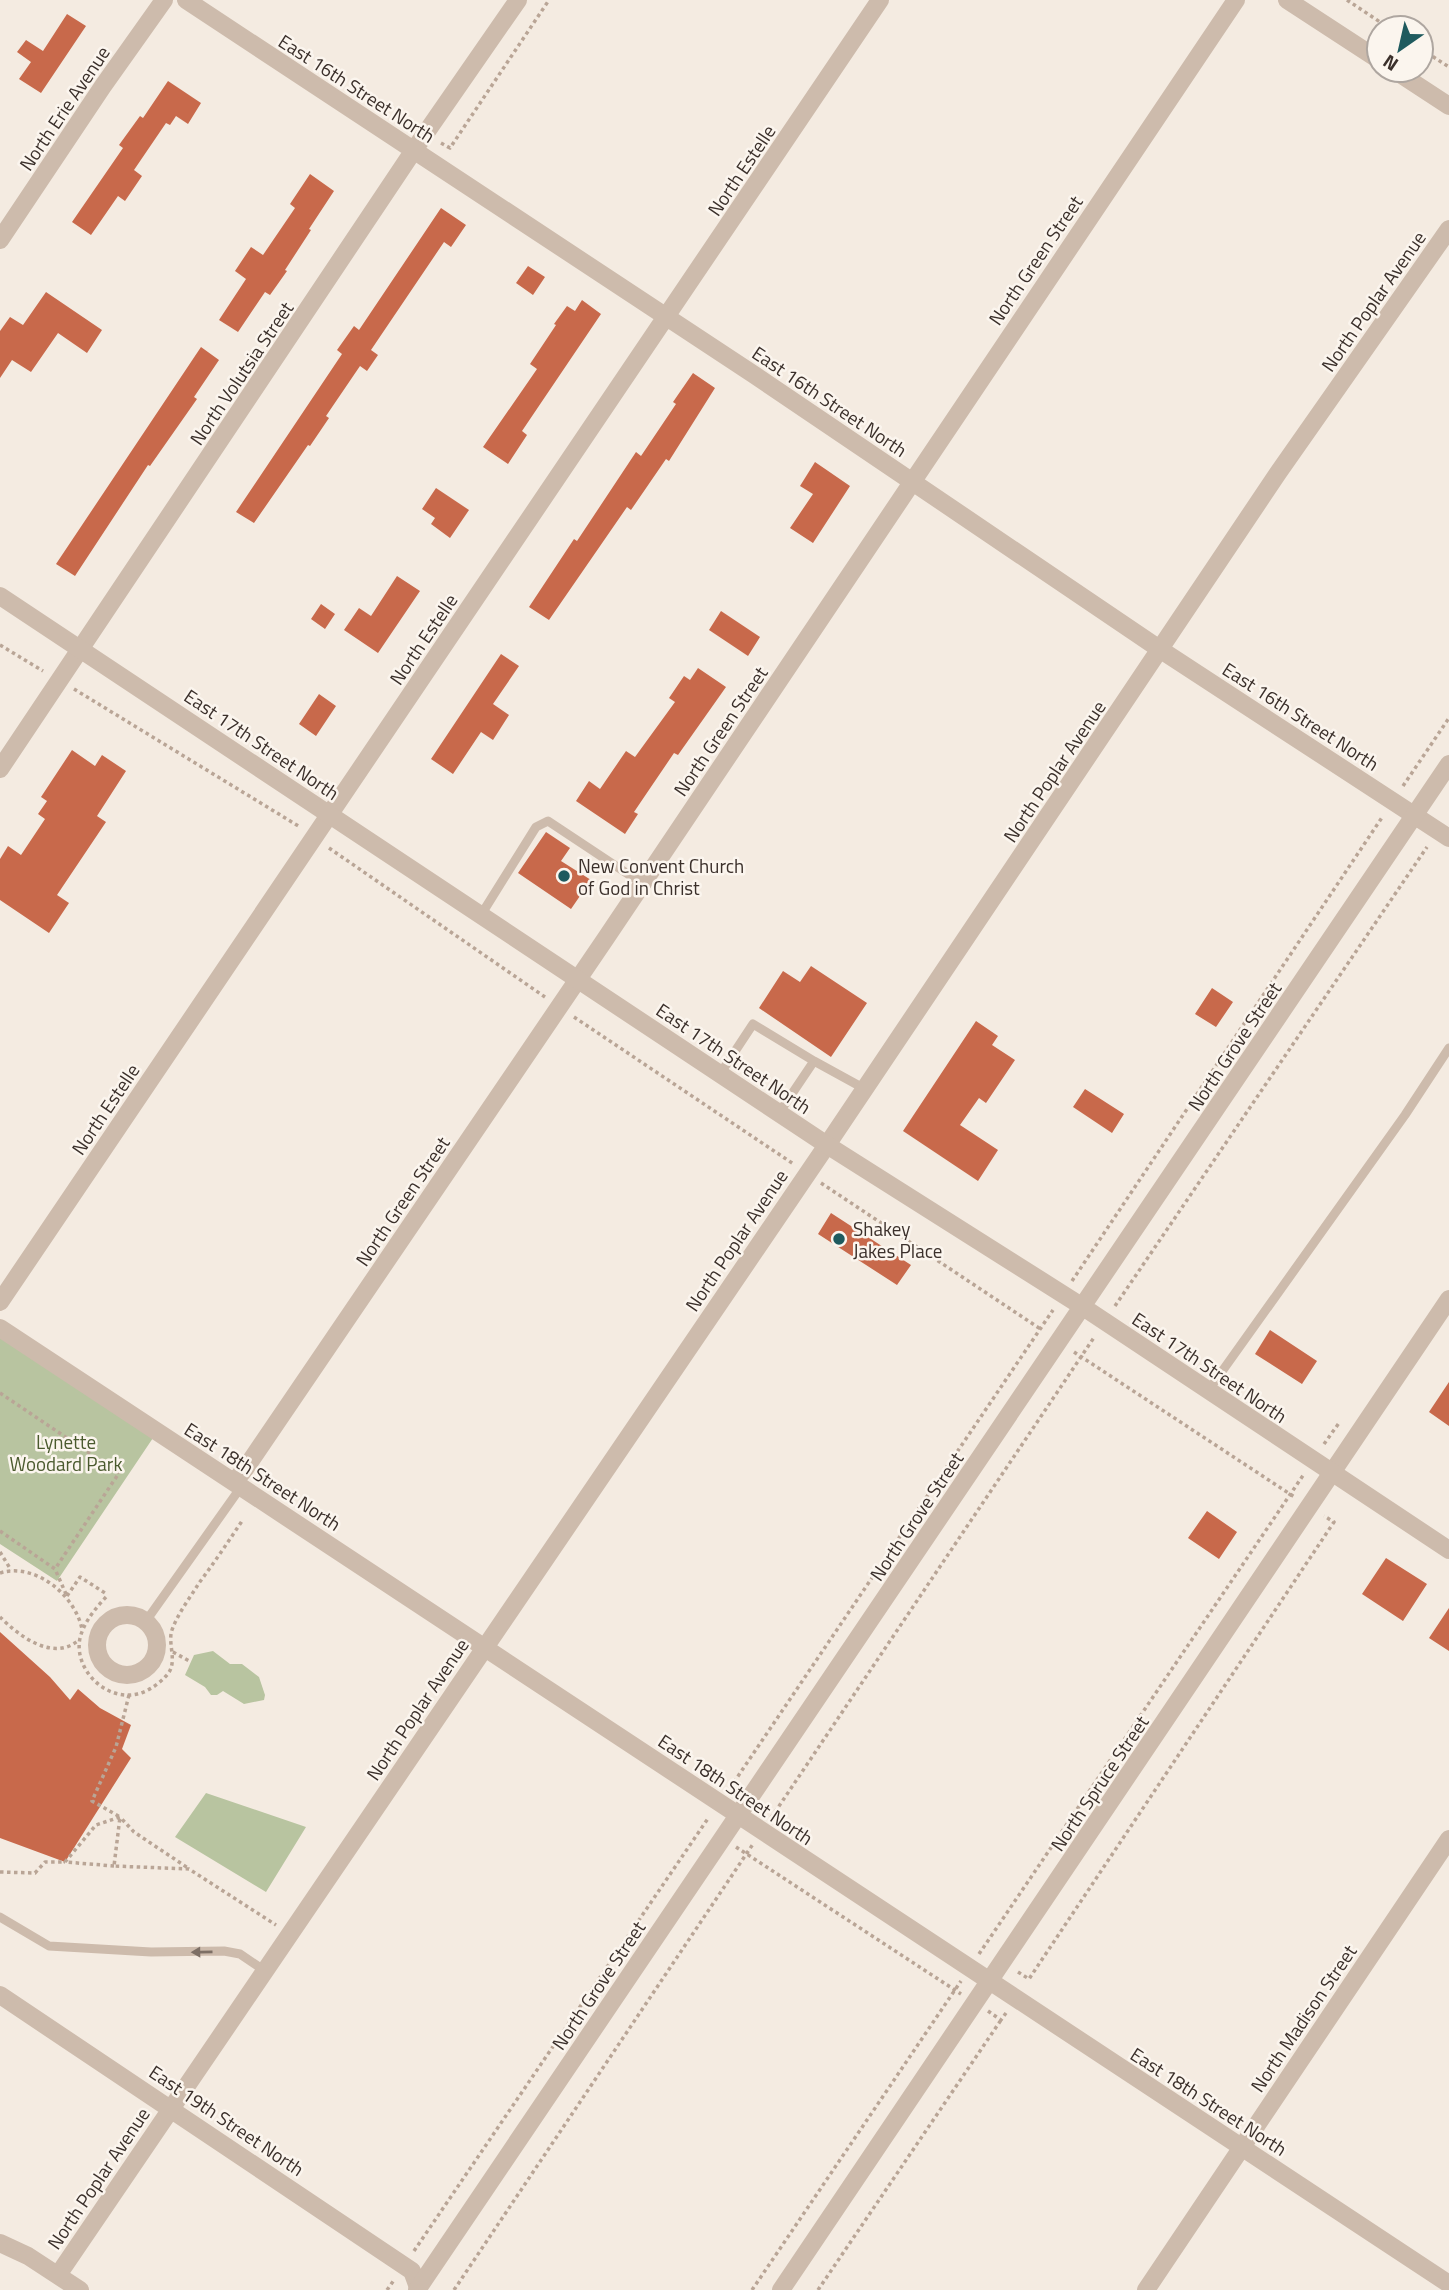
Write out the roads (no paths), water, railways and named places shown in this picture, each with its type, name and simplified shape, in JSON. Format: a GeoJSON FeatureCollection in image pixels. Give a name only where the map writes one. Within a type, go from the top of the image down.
{"type":"FeatureCollection","features":[{"type":"Feature","properties":{"kind":"street","name":"North Erie Avenue"},"geometry":{"type":"LineString","coordinates":[[0,240],[164,0]]}},
{"type":"Feature","properties":{"kind":"street","name":"East 16th Street North"},"geometry":{"type":"LineString","coordinates":[[186,0],[668,318],[1161,650],[1443,834]]}},
{"type":"Feature","properties":{"kind":"street","name":"North Volutsia Street"},"geometry":{"type":"LineString","coordinates":[[0,769],[414,150],[518,0]]}},
{"type":"Feature","properties":{"kind":"street","name":"North Estelle"},"geometry":{"type":"LineString","coordinates":[[0,1302],[668,318],[880,0]]}},
{"type":"Feature","properties":{"kind":"street","name":"North Green Street"},"geometry":{"type":"LineString","coordinates":[[237,1485],[245,1469],[643,884],[1236,0]]}},
{"type":"Feature","properties":{"kind":"street"},"geometry":{"type":"LineString","coordinates":[[1287,0],[1365,51]]}},
{"type":"Feature","properties":{"kind":"street"},"geometry":{"type":"LineString","coordinates":[[1415,84],[1449,106]]}},
{"type":"Feature","properties":{"kind":"street","name":"North Poplar Avenue"},"geometry":{"type":"LineString","coordinates":[[58,2275],[865,1089],[1278,473],[1449,229]]}},
{"type":"Feature","properties":{"kind":"street","name":"East 17th Street North"},"geometry":{"type":"LineString","coordinates":[[0,596],[827,1145],[1105,1321],[1449,1550]]}},
{"type":"Feature","properties":{"kind":"street","name":"North Grove Street"},"geometry":{"type":"LineString","coordinates":[[418,2289],[1449,764]]}},
{"type":"Feature","properties":{"kind":"street","name":"North Spruce Street"},"geometry":{"type":"LineString","coordinates":[[781,2290],[1003,1963],[1304,1504],[1332,1474],[1449,1299]]}},
{"type":"Feature","properties":{"kind":"street","name":"East 18th Street North"},"geometry":{"type":"LineString","coordinates":[[0,1328],[1449,2284]]}},
{"type":"Feature","properties":{"kind":"street","name":"North Madison Street"},"geometry":{"type":"LineString","coordinates":[[1146,2290],[1449,1839]]}},
{"type":"Feature","properties":{"kind":"street","name":"East 19th Street North"},"geometry":{"type":"LineString","coordinates":[[0,1995],[412,2271],[418,2289]]}},
{"type":"Feature","properties":{"kind":"street"},"geometry":{"type":"LineString","coordinates":[[0,2243],[28,2256],[80,2290]]}},
{"type":"Feature","properties":{"kind":"lane"},"geometry":{"type":"LineString","coordinates":[[481,915],[536,827],[548,821],[643,884]]}},
{"type":"Feature","properties":{"kind":"lane"},"geometry":{"type":"LineString","coordinates":[[720,1074],[753,1024],[865,1089]]}},
{"type":"Feature","properties":{"kind":"lane"},"geometry":{"type":"LineString","coordinates":[[1208,1391],[1405,1115],[1449,1048]]}},
{"type":"Feature","properties":{"kind":"lane"},"geometry":{"type":"LineString","coordinates":[[779,1113],[814,1061]]}},
{"type":"Feature","properties":{"kind":"lane"},"geometry":{"type":"LineString","coordinates":[[146,1621],[237,1485]]}},
{"type":"Feature","properties":{"kind":"lane"},"geometry":{"type":"LineString","coordinates":[[0,1917],[49,1946],[151,1952],[224,1951],[240,1954],[265,1971]]}},
{"type":"Feature","properties":{"kind":"place","name":"New Convent Church of God in Christ"},"geometry":{"type":"Point","coordinates":[564,876]}},
{"type":"Feature","properties":{"kind":"place","name":"Shakey Jakes Place"},"geometry":{"type":"Point","coordinates":[839,1239]}},
{"type":"Feature","properties":{"kind":"park label","name":"Lynette Woodard Park"},"geometry":{"type":"Point","coordinates":[66,1452]}}]}
